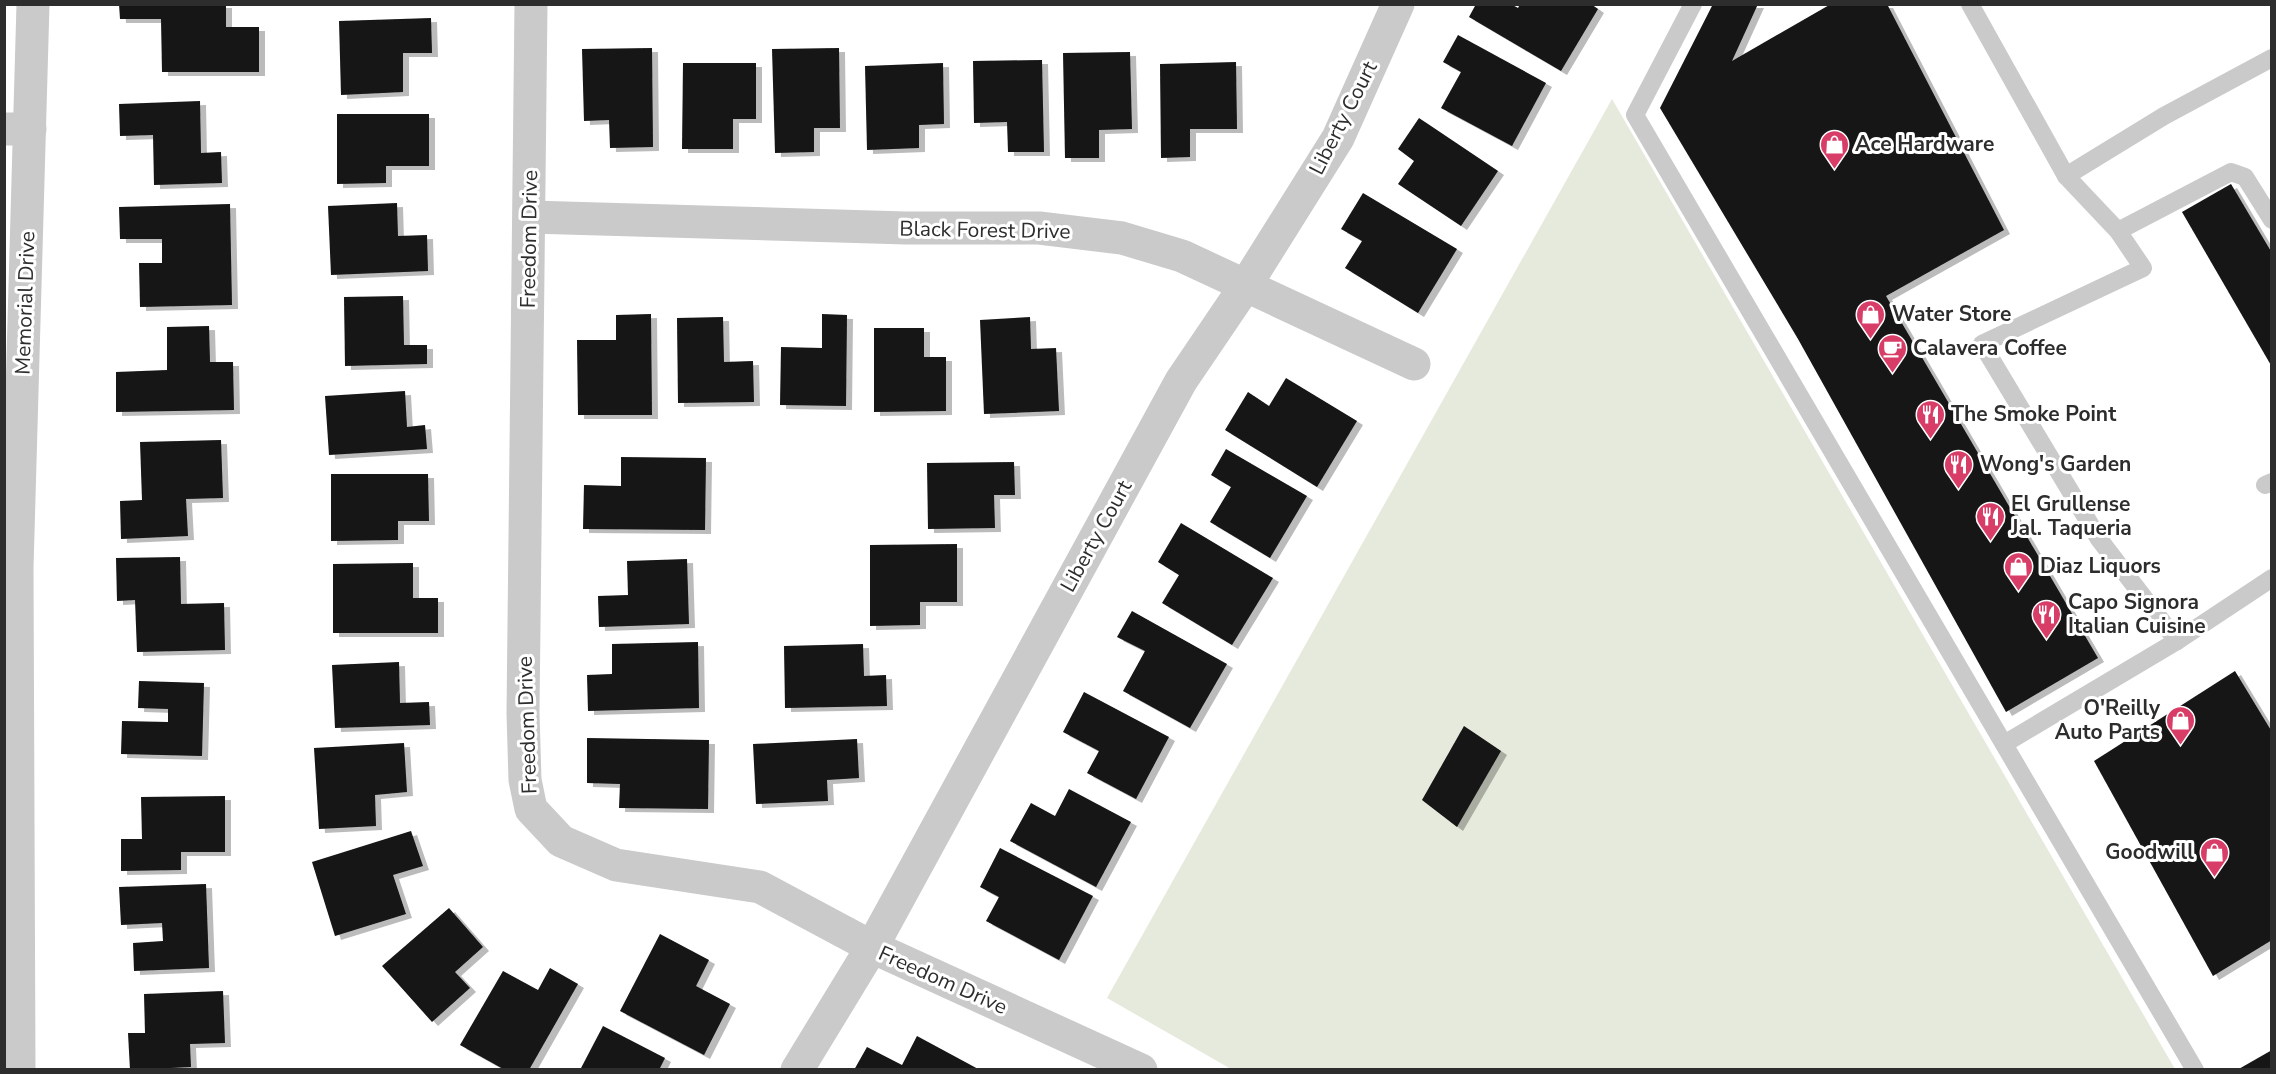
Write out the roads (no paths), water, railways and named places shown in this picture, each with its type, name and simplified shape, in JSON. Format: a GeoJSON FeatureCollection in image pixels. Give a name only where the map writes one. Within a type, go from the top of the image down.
{"type":"FeatureCollection","features":[{"type":"Feature","properties":{"kind":"street","name":"Memorial Drive"},"geometry":{"type":"LineString","coordinates":[[14,1059],[11,567],[17,129],[33,4]]}},
{"type":"Feature","properties":{"kind":"street","name":"Freedom Drive"},"geometry":{"type":"LineString","coordinates":[[531,4],[523,713],[525,780],[531,809],[561,841],[616,865],[759,887],[872,948],[1141,1070]]}},
{"type":"Feature","properties":{"kind":"street","name":"Liberty Court"},"geometry":{"type":"LineString","coordinates":[[797,1070],[872,948],[1181,381],[1244,288],[1338,138],[1398,4]]}},
{"type":"Feature","properties":{"kind":"street","name":"Black Forest Drive"},"geometry":{"type":"LineString","coordinates":[[530,217],[906,228],[1039,228],[1122,238],[1182,256],[1244,288],[1413,364]]}},
{"type":"Feature","properties":{"kind":"lane"},"geometry":{"type":"LineString","coordinates":[[1693,4],[1635,115],[2195,1070]]}},
{"type":"Feature","properties":{"kind":"lane"},"geometry":{"type":"LineString","coordinates":[[1970,4],[2066,176],[2118,231],[2143,268],[1982,344],[2099,539],[2177,641]]}},
{"type":"Feature","properties":{"kind":"lane"},"geometry":{"type":"LineString","coordinates":[[2066,176],[2164,116],[2271,58]]}},
{"type":"Feature","properties":{"kind":"lane"},"geometry":{"type":"LineString","coordinates":[[2118,231],[2231,172],[2245,177],[2271,220]]}},
{"type":"Feature","properties":{"kind":"lane"},"geometry":{"type":"LineString","coordinates":[[2004,744],[2177,641],[2271,581]]}},
{"type":"Feature","properties":{"kind":"place","name":"Ace Hardware"},"geometry":{"type":"Point","coordinates":[1834,170]}},
{"type":"Feature","properties":{"kind":"place","name":"Water Store"},"geometry":{"type":"Point","coordinates":[1871,340]}},
{"type":"Feature","properties":{"kind":"place","name":"Calavera Coffee"},"geometry":{"type":"Point","coordinates":[1892,374]}},
{"type":"Feature","properties":{"kind":"place","name":"The Smoke Point"},"geometry":{"type":"Point","coordinates":[1930,440]}},
{"type":"Feature","properties":{"kind":"place","name":"Wong's Garden"},"geometry":{"type":"Point","coordinates":[1959,490]}},
{"type":"Feature","properties":{"kind":"place","name":"El Grullense Jal. Taqueria"},"geometry":{"type":"Point","coordinates":[1990,542]}},
{"type":"Feature","properties":{"kind":"place","name":"Diaz Liquors"},"geometry":{"type":"Point","coordinates":[2019,592]}},
{"type":"Feature","properties":{"kind":"place","name":"Capo Signora Italian Cuisine"},"geometry":{"type":"Point","coordinates":[2047,640]}},
{"type":"Feature","properties":{"kind":"place","name":"O'Reilly Auto Parts"},"geometry":{"type":"Point","coordinates":[2181,746]}},
{"type":"Feature","properties":{"kind":"place","name":"Goodwill"},"geometry":{"type":"Point","coordinates":[2215,878]}}]}
